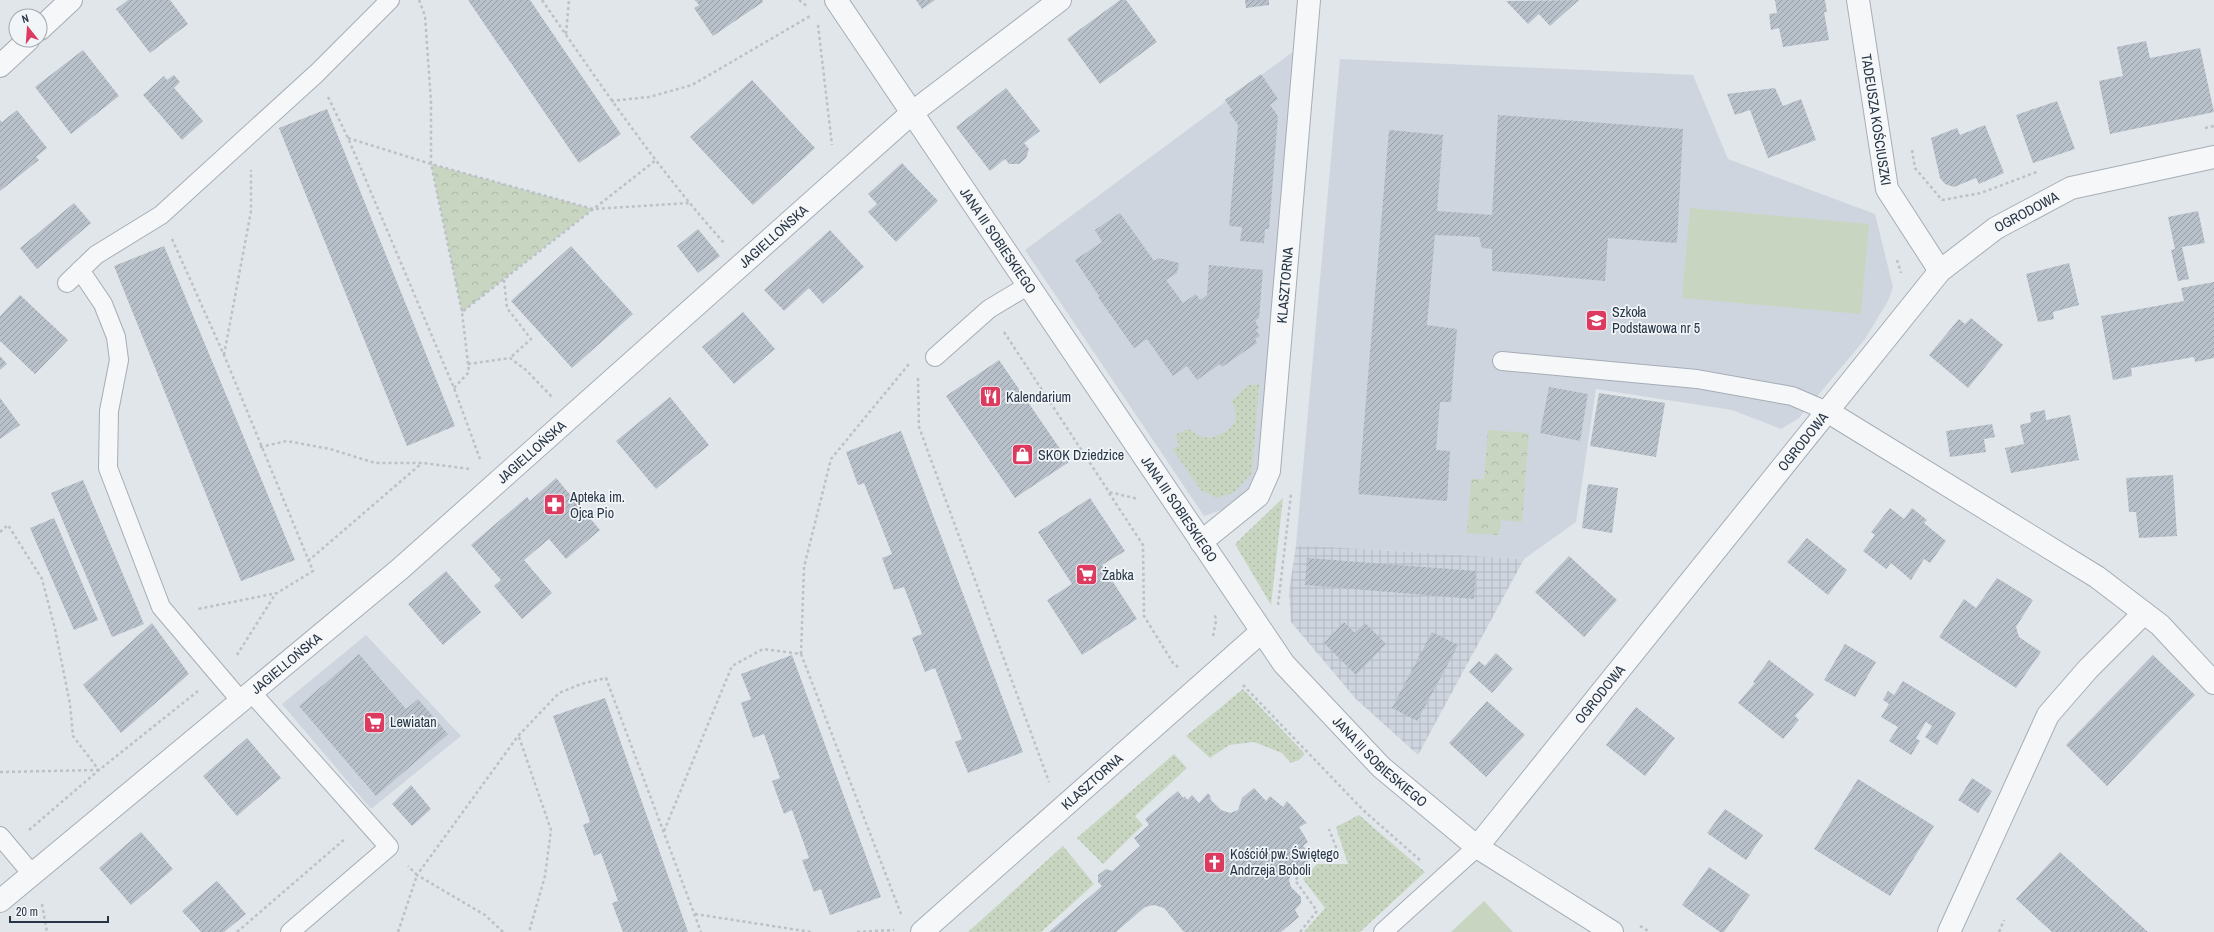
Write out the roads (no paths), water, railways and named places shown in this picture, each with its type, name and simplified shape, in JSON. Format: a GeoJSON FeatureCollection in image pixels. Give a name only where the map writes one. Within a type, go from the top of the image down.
{"type":"FeatureCollection","features":[{"type":"Feature","properties":{"kind":"street"},"geometry":{"type":"LineString","coordinates":[[48,22],[71,0]]}},
{"type":"Feature","properties":{"kind":"street","name":"JANA III SOBIESKIEGO"},"geometry":{"type":"LineString","coordinates":[[836,0],[1284,664],[1381,767],[1477,847],[1612,932]]}},
{"type":"Feature","properties":{"kind":"street","name":"JAGIELLOŃSKA"},"geometry":{"type":"LineString","coordinates":[[0,901],[400,569],[913,112],[1060,0]]}},
{"type":"Feature","properties":{"kind":"street","name":"KLASZTORNA"},"geometry":{"type":"LineString","coordinates":[[1201,542],[1258,496],[1269,471],[1309,0]]}},
{"type":"Feature","properties":{"kind":"street","name":"TADEUSZA KOŚCIUSZKI"},"geometry":{"type":"LineString","coordinates":[[1858,0],[1887,189],[1940,271]]}},
{"type":"Feature","properties":{"kind":"street"},"geometry":{"type":"LineString","coordinates":[[0,66],[19,48]]}},
{"type":"Feature","properties":{"kind":"street","name":"OGRODOWA"},"geometry":{"type":"LineString","coordinates":[[1477,847],[1940,271],[1996,228],[2071,188],[2214,157]]}},
{"type":"Feature","properties":{"kind":"street"},"geometry":{"type":"LineString","coordinates":[[1827,411],[2097,577],[2160,625],[2214,683]]}},
{"type":"Feature","properties":{"kind":"street"},"geometry":{"type":"LineString","coordinates":[[1949,932],[2048,715],[2088,669],[2144,613]]}},
{"type":"Feature","properties":{"kind":"street","name":"KLASZTORNA"},"geometry":{"type":"LineString","coordinates":[[924,931],[1261,632]]}},
{"type":"Feature","properties":{"kind":"lane"},"geometry":{"type":"LineString","coordinates":[[67,283],[96,255],[161,215],[317,73],[390,0]]}},
{"type":"Feature","properties":{"kind":"lane"},"geometry":{"type":"LineString","coordinates":[[80,270],[103,304],[116,337],[119,360],[109,411],[108,468],[161,607],[222,679],[246,697],[389,847],[290,932]]}},
{"type":"Feature","properties":{"kind":"lane"},"geometry":{"type":"LineString","coordinates":[[935,357],[989,310],[1029,285]]}},
{"type":"Feature","properties":{"kind":"lane"},"geometry":{"type":"LineString","coordinates":[[1502,361],[1697,379],[1792,396],[1827,411]]}},
{"type":"Feature","properties":{"kind":"lane"},"geometry":{"type":"LineString","coordinates":[[0,836],[32,874]]}},
{"type":"Feature","properties":{"kind":"lane"},"geometry":{"type":"LineString","coordinates":[[1383,932],[1477,847]]}},
{"type":"Feature","properties":{"kind":"place","name":"Szkoła Podstawowa nr 5"},"geometry":{"type":"Point","coordinates":[1596,320]}},
{"type":"Feature","properties":{"kind":"place","name":"Kalendarium"},"geometry":{"type":"Point","coordinates":[990,397]}},
{"type":"Feature","properties":{"kind":"place","name":"SKOK Dziedzice"},"geometry":{"type":"Point","coordinates":[1023,455]}},
{"type":"Feature","properties":{"kind":"place","name":"Apteka im. Ojca Pio"},"geometry":{"type":"Point","coordinates":[554,505]}},
{"type":"Feature","properties":{"kind":"place","name":"Żabka"},"geometry":{"type":"Point","coordinates":[1087,575]}},
{"type":"Feature","properties":{"kind":"place","name":"Lewiatan"},"geometry":{"type":"Point","coordinates":[375,722]}},
{"type":"Feature","properties":{"kind":"place","name":"Kościół pw. Świętego Andrzeja Boboli"},"geometry":{"type":"Point","coordinates":[1214,862]}}]}
